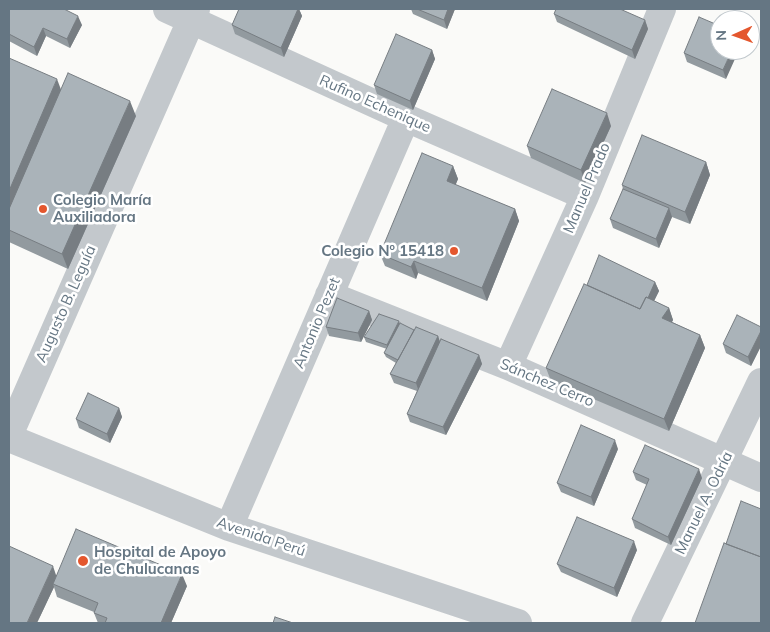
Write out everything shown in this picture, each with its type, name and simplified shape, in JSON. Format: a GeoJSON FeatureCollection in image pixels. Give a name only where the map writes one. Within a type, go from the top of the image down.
{"type":"FeatureCollection","features":[{"type":"Feature","properties":{"kind":"street","name":"Rufino Echenique"},"geometry":{"type":"LineString","coordinates":[[167,9],[194,14],[406,118],[585,196]]}},
{"type":"Feature","properties":{"kind":"street","name":"Manuel Prado"},"geometry":{"type":"LineString","coordinates":[[508,366],[585,196],[662,9]]}},
{"type":"Feature","properties":{"kind":"street","name":"Augusto B. Leguía"},"geometry":{"type":"LineString","coordinates":[[9,436],[194,14]]}},
{"type":"Feature","properties":{"kind":"street","name":"Antonio Pezet"},"geometry":{"type":"LineString","coordinates":[[228,527],[406,118]]}},
{"type":"Feature","properties":{"kind":"street","name":"Sánchez Cerro"},"geometry":{"type":"LineString","coordinates":[[330,294],[508,366],[761,478]]}},
{"type":"Feature","properties":{"kind":"street","name":"Manuel A. Odría"},"geometry":{"type":"LineString","coordinates":[[646,623],[761,382]]}},
{"type":"Feature","properties":{"kind":"street","name":"Avenida Perú"},"geometry":{"type":"LineString","coordinates":[[9,436],[228,527],[518,623]]}},
{"type":"Feature","properties":{"kind":"building"},"geometry":{"type":"Polygon","coordinates":[[[9,9],[64,9],[78,16],[67,39],[43,28],[34,47],[9,34],[9,9]]]}},
{"type":"Feature","properties":{"kind":"building"},"geometry":{"type":"Polygon","coordinates":[[[239,9],[298,9],[281,48],[232,25],[239,9]]]}},
{"type":"Feature","properties":{"kind":"building"},"geometry":{"type":"Polygon","coordinates":[[[417,9],[448,9],[444,20],[417,9]]]}},
{"type":"Feature","properties":{"kind":"building"},"geometry":{"type":"Polygon","coordinates":[[[556,9],[620,9],[645,20],[632,50],[554,14],[556,9]]]}},
{"type":"Feature","properties":{"kind":"building"},"geometry":{"type":"Polygon","coordinates":[[[699,17],[710,22],[710,60],[728,60],[723,70],[684,53],[699,17]]]}},
{"type":"Feature","properties":{"kind":"building"},"geometry":{"type":"Polygon","coordinates":[[[396,34],[432,50],[410,101],[374,85],[396,34]]]}},
{"type":"Feature","properties":{"kind":"building"},"geometry":{"type":"Polygon","coordinates":[[[9,58],[57,79],[9,191],[9,58]]]}},
{"type":"Feature","properties":{"kind":"building"},"geometry":{"type":"Polygon","coordinates":[[[68,73],[130,101],[62,254],[9,230],[9,209],[68,73]]]}},
{"type":"Feature","properties":{"kind":"building"},"geometry":{"type":"Polygon","coordinates":[[[552,89],[607,113],[581,170],[527,146],[552,89]]]}},
{"type":"Feature","properties":{"kind":"building"},"geometry":{"type":"Polygon","coordinates":[[[642,135],[706,162],[685,212],[622,185],[642,135]]]}},
{"type":"Feature","properties":{"kind":"building"},"geometry":{"type":"Polygon","coordinates":[[[422,153],[453,166],[447,181],[515,209],[482,288],[414,261],[411,267],[380,254],[422,153]]]}},
{"type":"Feature","properties":{"kind":"building"},"geometry":{"type":"Polygon","coordinates":[[[623,189],[669,208],[656,239],[610,219],[623,189]]]}},
{"type":"Feature","properties":{"kind":"building"},"geometry":{"type":"Polygon","coordinates":[[[599,255],[655,282],[648,298],[646,297],[640,309],[587,285],[599,255]]]}},
{"type":"Feature","properties":{"kind":"building"},"geometry":{"type":"Polygon","coordinates":[[[584,284],[640,309],[646,297],[669,308],[662,318],[700,335],[664,419],[546,368],[584,284]]]}},
{"type":"Feature","properties":{"kind":"building"},"geometry":{"type":"Polygon","coordinates":[[[337,298],[369,311],[358,333],[326,327],[337,298]]]}},
{"type":"Feature","properties":{"kind":"building"},"geometry":{"type":"Polygon","coordinates":[[[379,314],[399,321],[387,345],[364,337],[379,314]]]}},
{"type":"Feature","properties":{"kind":"building"},"geometry":{"type":"Polygon","coordinates":[[[737,315],[761,327],[761,331],[748,357],[723,344],[737,315]]]}},
{"type":"Feature","properties":{"kind":"building"},"geometry":{"type":"Polygon","coordinates":[[[400,323],[414,330],[398,360],[384,353],[400,323]]]}},
{"type":"Feature","properties":{"kind":"building"},"geometry":{"type":"Polygon","coordinates":[[[416,327],[438,336],[416,383],[390,374],[416,327]]]}},
{"type":"Feature","properties":{"kind":"building"},"geometry":{"type":"Polygon","coordinates":[[[441,339],[479,355],[443,427],[407,414],[441,339]]]}},
{"type":"Feature","properties":{"kind":"building"},"geometry":{"type":"Polygon","coordinates":[[[88,393],[119,408],[107,434],[76,419],[88,393]]]}},
{"type":"Feature","properties":{"kind":"building"},"geometry":{"type":"Polygon","coordinates":[[[581,425],[615,440],[591,497],[557,483],[581,425]]]}},
{"type":"Feature","properties":{"kind":"building"},"geometry":{"type":"Polygon","coordinates":[[[645,445],[699,469],[668,537],[632,519],[649,479],[633,472],[645,445]]]}},
{"type":"Feature","properties":{"kind":"building"},"geometry":{"type":"Polygon","coordinates":[[[741,501],[761,509],[761,557],[726,544],[741,501]]]}},
{"type":"Feature","properties":{"kind":"building"},"geometry":{"type":"Polygon","coordinates":[[[577,517],[634,541],[614,588],[557,564],[577,517]]]}},
{"type":"Feature","properties":{"kind":"building"},"geometry":{"type":"Polygon","coordinates":[[[76,529],[182,574],[161,623],[105,623],[107,618],[94,613],[98,603],[53,584],[76,529]]]}},
{"type":"Feature","properties":{"kind":"building"},"geometry":{"type":"Polygon","coordinates":[[[724,543],[761,557],[761,623],[695,623],[724,543]]]}},
{"type":"Feature","properties":{"kind":"building"},"geometry":{"type":"Polygon","coordinates":[[[9,546],[53,566],[27,623],[9,623],[9,546]]]}},
{"type":"Feature","properties":{"kind":"building"},"geometry":{"type":"Polygon","coordinates":[[[275,617],[293,623],[273,623],[275,617]]]}},
{"type":"Feature","properties":{"kind":"place","name":"Colegio María Auxiliadora"},"geometry":{"type":"Point","coordinates":[43,209]}},
{"type":"Feature","properties":{"kind":"place","name":"Colegio Nº 15418"},"geometry":{"type":"Point","coordinates":[454,251]}},
{"type":"Feature","properties":{"kind":"place","name":"Hospital de Apoyo de Chulucanas"},"geometry":{"type":"Point","coordinates":[83,561]}}]}
